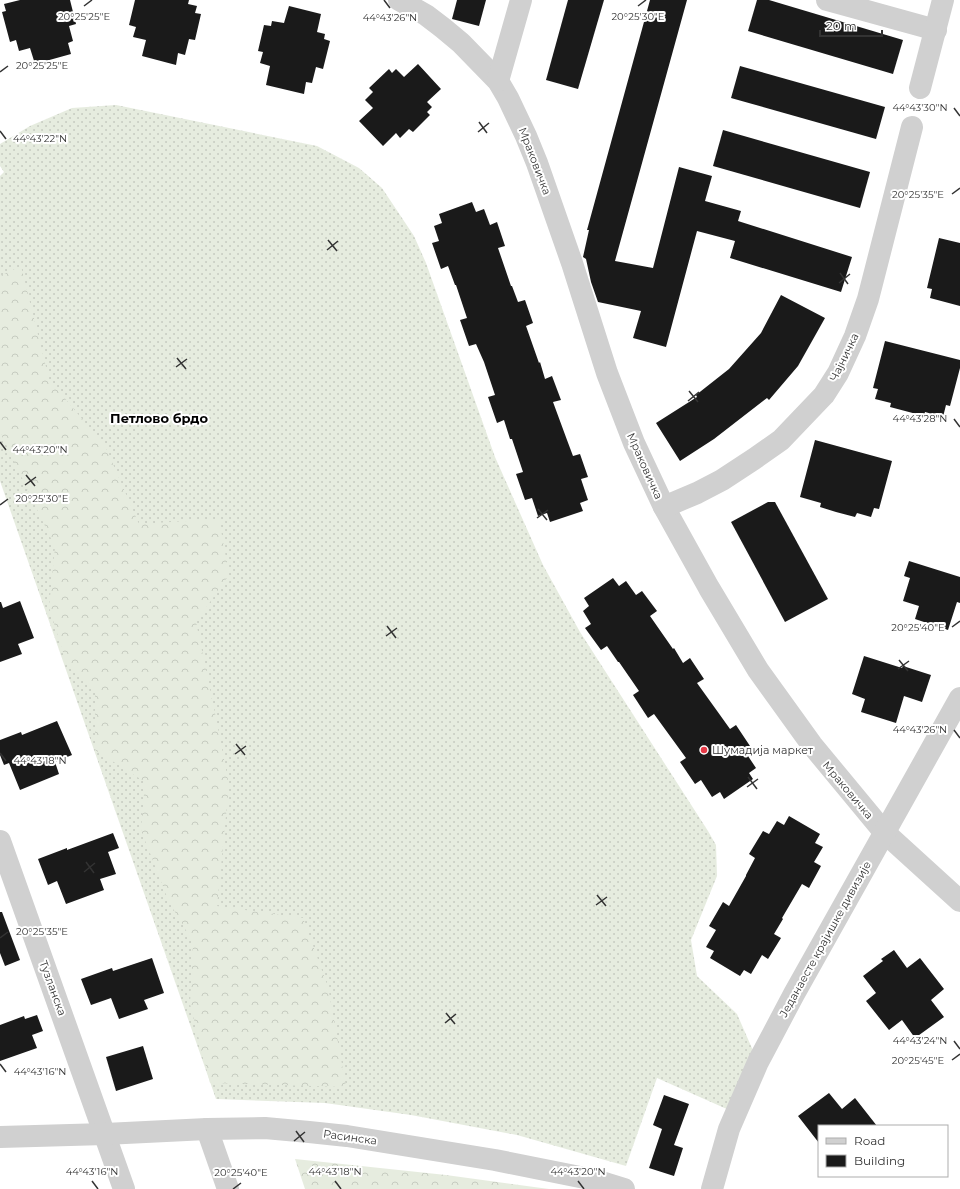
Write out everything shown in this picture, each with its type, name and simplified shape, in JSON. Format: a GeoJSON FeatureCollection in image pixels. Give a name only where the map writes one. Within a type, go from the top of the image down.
{"type":"FeatureCollection","features":[{"type":"Feature","properties":{"kind":"street","name":"Мраковичка"},"geometry":{"type":"LineString","coordinates":[[398,0],[426,15],[461,43],[498,81],[508,98],[526,136],[569,256],[614,394],[634,442],[664,507],[709,588],[758,670],[812,746],[884,832],[960,901]]}},
{"type":"Feature","properties":{"kind":"street"},"geometry":{"type":"LineString","coordinates":[[498,81],[521,0]]}},
{"type":"Feature","properties":{"kind":"street"},"geometry":{"type":"LineString","coordinates":[[827,0],[936,30]]}},
{"type":"Feature","properties":{"kind":"street"},"geometry":{"type":"LineString","coordinates":[[920,88],[943,0]]}},
{"type":"Feature","properties":{"kind":"street","name":"Чајничка"},"geometry":{"type":"LineString","coordinates":[[664,507],[697,493],[722,480],[754,459],[781,440],[824,395],[856,336],[868,299],[912,127]]}},
{"type":"Feature","properties":{"kind":"street","name":"Једанаесте крајишке дивизије"},"geometry":{"type":"LineString","coordinates":[[712,1189],[731,1124],[758,1062],[794,994],[960,698]]}},
{"type":"Feature","properties":{"kind":"street","name":"Тузланска"},"geometry":{"type":"LineString","coordinates":[[0,841],[124,1189]]}},
{"type":"Feature","properties":{"kind":"street","name":"Расинска"},"geometry":{"type":"LineString","coordinates":[[0,1137],[265,1128],[347,1136],[495,1160],[595,1180],[624,1189]]}},
{"type":"Feature","properties":{"kind":"street"},"geometry":{"type":"LineString","coordinates":[[207,1129],[228,1189]]}},
{"type":"Feature","properties":{"kind":"green space"},"geometry":{"type":"Polygon","coordinates":[[[116,105],[317,146],[359,168],[382,188],[414,236],[426,263],[495,457],[543,565],[580,632],[716,845],[717,876],[691,940],[697,976],[737,1014],[758,1062],[729,1110],[657,1078],[626,1166],[517,1135],[411,1115],[325,1103],[216,1099],[0,481],[0,176],[4,172],[0,166],[0,144],[30,126],[72,108],[116,105]]]}},
{"type":"Feature","properties":{"kind":"green space"},"geometry":{"type":"Polygon","coordinates":[[[21,266],[49,379],[106,448],[139,524],[219,519],[229,575],[196,622],[229,785],[217,906],[303,918],[328,987],[346,1087],[210,1083],[190,1004],[193,942],[169,902],[141,830],[145,782],[95,750],[95,693],[65,659],[49,607],[55,547],[0,432],[0,276],[21,266]]]}},
{"type":"Feature","properties":{"kind":"green space"},"geometry":{"type":"Polygon","coordinates":[[[295,1159],[446,1175],[549,1189],[305,1189],[295,1159]]]}},
{"type":"Feature","properties":{"kind":"building"},"geometry":{"type":"Polygon","coordinates":[[[20,0],[70,0],[76,24],[69,26],[73,41],[68,43],[71,54],[35,64],[30,48],[19,51],[16,40],[10,42],[2,12],[6,11],[4,4],[20,0]]]}},
{"type":"Feature","properties":{"kind":"building"},"geometry":{"type":"Polygon","coordinates":[[[135,0],[189,0],[188,4],[197,6],[195,13],[201,14],[195,40],[189,39],[185,55],[178,53],[176,65],[142,56],[146,40],[133,37],[136,27],[129,25],[135,0]]]}},
{"type":"Feature","properties":{"kind":"building"},"geometry":{"type":"Polygon","coordinates":[[[457,0],[486,0],[479,26],[452,19],[457,0]]]}},
{"type":"Feature","properties":{"kind":"building"},"geometry":{"type":"Polygon","coordinates":[[[568,0],[604,0],[578,89],[546,80],[568,0]]]}},
{"type":"Feature","properties":{"kind":"building"},"geometry":{"type":"Polygon","coordinates":[[[650,0],[687,0],[615,261],[653,268],[679,167],[712,176],[705,201],[741,211],[738,221],[852,257],[841,292],[730,258],[735,241],[697,231],[666,347],[633,338],[641,311],[598,302],[591,282],[586,259],[583,257],[589,230],[587,230],[650,0]]]}},
{"type":"Feature","properties":{"kind":"building"},"geometry":{"type":"Polygon","coordinates":[[[757,0],[769,0],[903,40],[893,74],[748,31],[757,0]]]}},
{"type":"Feature","properties":{"kind":"building"},"geometry":{"type":"Polygon","coordinates":[[[289,6],[321,14],[317,32],[325,34],[324,39],[330,41],[323,69],[316,67],[312,83],[306,82],[304,94],[266,85],[270,66],[260,63],[263,52],[258,51],[264,25],[271,26],[272,21],[284,23],[289,6]]]}},
{"type":"Feature","properties":{"kind":"building"},"geometry":{"type":"Polygon","coordinates":[[[418,64],[441,89],[427,102],[432,107],[427,112],[430,115],[413,132],[409,129],[400,138],[396,133],[383,146],[359,121],[373,108],[365,100],[373,92],[369,88],[389,69],[392,73],[396,69],[404,77],[418,64]]]}},
{"type":"Feature","properties":{"kind":"building"},"geometry":{"type":"Polygon","coordinates":[[[740,66],[885,107],[876,139],[731,98],[740,66]]]}},
{"type":"Feature","properties":{"kind":"building"},"geometry":{"type":"Polygon","coordinates":[[[723,130],[870,172],[860,208],[713,166],[723,130]]]}},
{"type":"Feature","properties":{"kind":"building"},"geometry":{"type":"Polygon","coordinates":[[[472,202],[476,212],[484,209],[490,225],[497,222],[505,246],[498,248],[511,286],[518,302],[525,300],[533,323],[526,326],[539,363],[540,362],[545,379],[552,376],[561,400],[553,402],[573,456],[580,454],[588,477],[581,479],[588,500],[580,503],[583,511],[550,522],[547,513],[538,516],[532,498],[525,500],[516,474],[523,472],[512,439],[510,439],[504,420],[497,423],[488,397],[495,395],[484,362],[476,344],[469,346],[460,320],[467,318],[456,285],[448,266],[441,269],[432,243],[439,241],[434,226],[442,223],[439,214],[472,202]]]}},
{"type":"Feature","properties":{"kind":"building"},"geometry":{"type":"Polygon","coordinates":[[[939,238],[960,243],[960,306],[930,298],[932,289],[927,288],[939,238]]]}},
{"type":"Feature","properties":{"kind":"building"},"geometry":{"type":"Polygon","coordinates":[[[781,295],[825,318],[798,366],[769,400],[767,398],[714,439],[680,461],[656,423],[697,397],[696,395],[729,369],[761,333],[781,295]]]}},
{"type":"Feature","properties":{"kind":"building"},"geometry":{"type":"Polygon","coordinates":[[[885,341],[960,360],[960,368],[950,406],[946,405],[943,417],[925,412],[924,416],[890,407],[891,403],[875,399],[878,389],[873,388],[885,341]]]}},
{"type":"Feature","properties":{"kind":"building"},"geometry":{"type":"Polygon","coordinates":[[[815,440],[892,461],[879,509],[874,508],[871,517],[857,513],[855,517],[836,512],[820,507],[821,503],[800,497],[815,440]]]}},
{"type":"Feature","properties":{"kind":"building"},"geometry":{"type":"Polygon","coordinates":[[[768,502],[775,502],[828,599],[785,622],[731,522],[768,502]]]}},
{"type":"Feature","properties":{"kind":"building"},"geometry":{"type":"Polygon","coordinates":[[[909,561],[960,577],[960,603],[957,602],[948,630],[915,619],[919,606],[903,601],[910,578],[904,576],[909,561]]]}},
{"type":"Feature","properties":{"kind":"building"},"geometry":{"type":"Polygon","coordinates":[[[613,578],[619,586],[626,581],[636,595],[642,591],[657,611],[650,616],[673,649],[674,648],[683,663],[690,658],[704,679],[697,683],[730,729],[736,725],[750,746],[744,750],[756,768],[749,773],[753,779],[724,799],[720,792],[712,797],[701,780],[695,784],[680,762],[686,758],[654,714],[648,718],[633,695],[639,691],[619,662],[607,646],[601,650],[585,628],[591,624],[583,611],[589,606],[584,598],[613,578]]]}},
{"type":"Feature","properties":{"kind":"building"},"geometry":{"type":"Polygon","coordinates":[[[20,601],[34,638],[18,644],[22,654],[0,662],[0,602],[3,608],[20,601]]]}},
{"type":"Feature","properties":{"kind":"building"},"geometry":{"type":"Polygon","coordinates":[[[864,656],[931,675],[922,702],[904,696],[896,723],[861,712],[865,699],[852,694],[864,656]]]}},
{"type":"Feature","properties":{"kind":"building"},"geometry":{"type":"Polygon","coordinates":[[[57,721],[72,755],[55,762],[59,774],[20,790],[9,763],[4,765],[0,755],[0,740],[21,732],[22,735],[57,721]]]}},
{"type":"Feature","properties":{"kind":"building"},"geometry":{"type":"Polygon","coordinates":[[[789,816],[820,834],[815,843],[823,847],[814,862],[821,866],[809,888],[802,884],[782,918],[783,919],[774,934],[781,938],[768,959],[762,955],[751,974],[744,970],[740,976],[710,958],[714,951],[706,947],[716,930],[709,926],[723,902],[729,906],[755,858],[749,854],[763,831],[769,834],[777,821],[784,825],[789,816]]]}},
{"type":"Feature","properties":{"kind":"building"},"geometry":{"type":"Polygon","coordinates":[[[113,833],[119,848],[108,852],[116,874],[100,879],[104,890],[66,904],[57,881],[48,885],[38,859],[113,833]]]}},
{"type":"Feature","properties":{"kind":"building"},"geometry":{"type":"Polygon","coordinates":[[[0,912],[2,912],[20,960],[5,966],[0,953],[0,912]]]}},
{"type":"Feature","properties":{"kind":"building"},"geometry":{"type":"Polygon","coordinates":[[[894,950],[907,968],[920,958],[944,989],[931,1000],[944,1017],[915,1038],[902,1020],[889,1030],[866,1001],[876,993],[863,976],[883,961],[881,959],[894,950]]]}},
{"type":"Feature","properties":{"kind":"building"},"geometry":{"type":"Polygon","coordinates":[[[152,958],[164,993],[144,1000],[148,1009],[119,1019],[111,998],[91,1005],[81,979],[112,968],[113,971],[152,958]]]}},
{"type":"Feature","properties":{"kind":"building"},"geometry":{"type":"Polygon","coordinates":[[[37,1015],[43,1031],[32,1035],[37,1048],[0,1061],[0,1025],[24,1016],[25,1019],[37,1015]]]}},
{"type":"Feature","properties":{"kind":"building"},"geometry":{"type":"Polygon","coordinates":[[[143,1046],[153,1079],[116,1091],[106,1057],[143,1046]]]}},
{"type":"Feature","properties":{"kind":"building"},"geometry":{"type":"Polygon","coordinates":[[[829,1093],[842,1109],[855,1098],[876,1125],[818,1125],[818,1142],[798,1116],[829,1093]]]}},
{"type":"Feature","properties":{"kind":"building"},"geometry":{"type":"Polygon","coordinates":[[[664,1095],[689,1104],[674,1145],[683,1148],[674,1176],[649,1168],[662,1129],[653,1125],[664,1095]]]}},
{"type":"Feature","properties":{"kind":"place","name":"Шумадија маркет"},"geometry":{"type":"Point","coordinates":[704,750]}},
{"type":"Feature","properties":{"kind":"district","name":"Петлово брдо"},"geometry":{"type":"Point","coordinates":[159,418]}}]}
